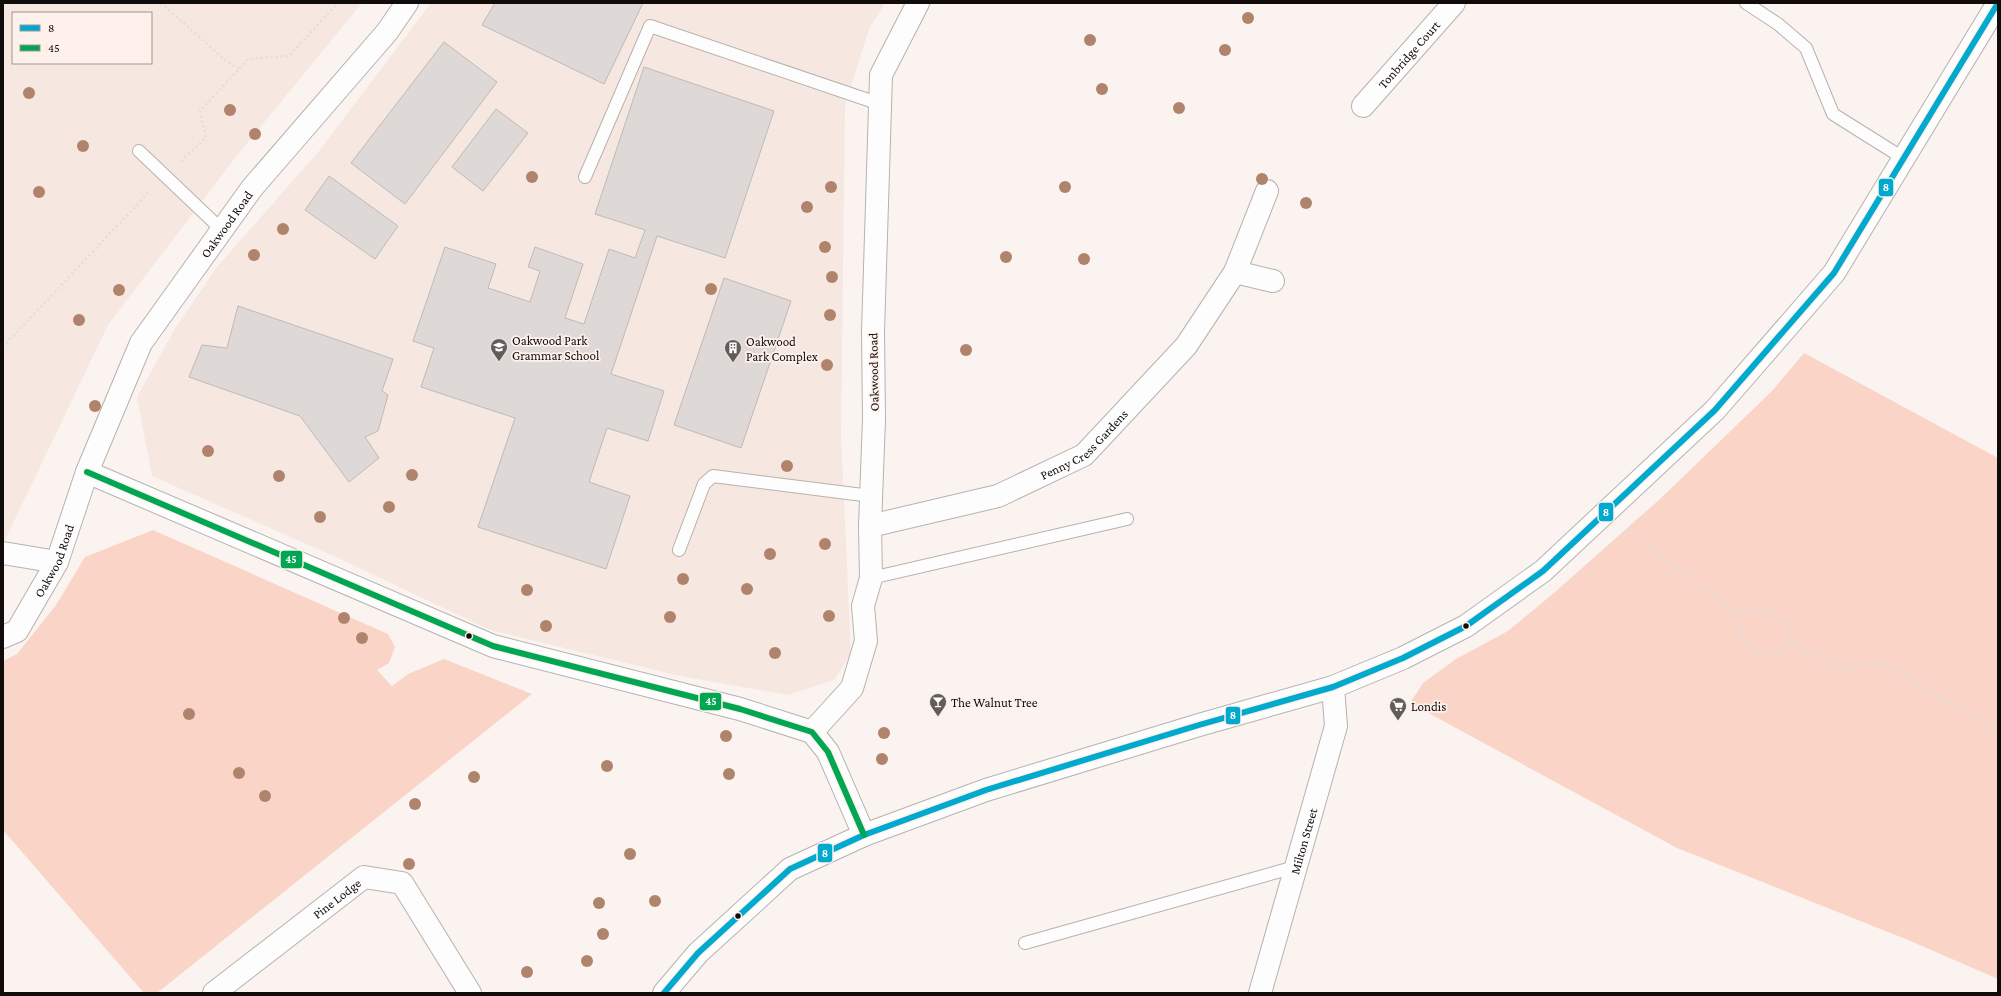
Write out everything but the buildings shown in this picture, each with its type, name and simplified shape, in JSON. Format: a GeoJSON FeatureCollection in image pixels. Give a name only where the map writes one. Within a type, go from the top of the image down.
{"type":"FeatureCollection","features":[{"type":"Feature","properties":{"kind":"street","name":"Oakwood Road"},"geometry":{"type":"LineString","coordinates":[[3,637],[17,631],[57,562],[87,472],[141,344],[252,188],[388,32],[407,3]]}},
{"type":"Feature","properties":{"kind":"street","name":"Oakwood Road"},"geometry":{"type":"LineString","coordinates":[[812,732],[852,688],[866,640],[863,606],[871,578],[870,526],[874,419],[873,332],[881,75],[918,3]]}},
{"type":"Feature","properties":{"kind":"street","name":"Tonbridge Court"},"geometry":{"type":"LineString","coordinates":[[1363,106],[1454,3]]}},
{"type":"Feature","properties":{"kind":"street"},"geometry":{"type":"LineString","coordinates":[[664,993],[698,953],[790,869],[864,835],[986,790],[1333,687],[1403,658],[1466,626],[1543,571],[1715,410],[1834,273],[1998,3]]}},
{"type":"Feature","properties":{"kind":"street","name":"Penny Cress Gardens"},"geometry":{"type":"LineString","coordinates":[[870,526],[998,496],[1084,455],[1186,346],[1235,272],[1267,191]]}},
{"type":"Feature","properties":{"kind":"street"},"geometry":{"type":"LineString","coordinates":[[1235,272],[1272,281]]}},
{"type":"Feature","properties":{"kind":"street"},"geometry":{"type":"LineString","coordinates":[[87,472],[493,646],[740,709],[812,732],[828,752],[864,835]]}},
{"type":"Feature","properties":{"kind":"street"},"geometry":{"type":"LineString","coordinates":[[3,552],[57,562]]}},
{"type":"Feature","properties":{"kind":"street","name":"Milton Street"},"geometry":{"type":"LineString","coordinates":[[1260,993],[1336,726],[1333,687]]}},
{"type":"Feature","properties":{"kind":"street","name":"Pine Lodge"},"geometry":{"type":"LineString","coordinates":[[214,993],[364,877],[402,883],[470,993]]}},
{"type":"Feature","properties":{"kind":"lane"},"geometry":{"type":"LineString","coordinates":[[1746,3],[1778,24],[1806,48],[1833,114],[1903,158]]}},
{"type":"Feature","properties":{"kind":"lane"},"geometry":{"type":"LineString","coordinates":[[585,177],[650,26],[880,104]]}},
{"type":"Feature","properties":{"kind":"lane"},"geometry":{"type":"LineString","coordinates":[[139,151],[222,230]]}},
{"type":"Feature","properties":{"kind":"lane"},"geometry":{"type":"LineString","coordinates":[[679,550],[704,484],[713,476],[871,496]]}},
{"type":"Feature","properties":{"kind":"lane"},"geometry":{"type":"LineString","coordinates":[[871,578],[1127,519]]}},
{"type":"Feature","properties":{"kind":"lane"},"geometry":{"type":"LineString","coordinates":[[1025,943],[1296,867]]}},
{"type":"Feature","properties":{"kind":"path"},"geometry":{"type":"LineString","coordinates":[[160,3],[225,60],[239,69]]}},
{"type":"Feature","properties":{"kind":"path"},"geometry":{"type":"LineString","coordinates":[[3,347],[165,176],[206,138],[200,111],[248,59],[288,56],[338,3]]}},
{"type":"Feature","properties":{"kind":"path"},"geometry":{"type":"LineString","coordinates":[[1605,513],[1737,614],[1744,640],[1762,654],[1793,644]]}},
{"type":"Feature","properties":{"kind":"path"},"geometry":{"type":"LineString","coordinates":[[1737,614],[1759,609],[1781,618],[1793,644],[1846,669],[1880,661],[1998,731]]}},
{"type":"Feature","properties":{"kind":"shaded area"},"geometry":{"type":"Polygon","coordinates":[[[3,3],[362,3],[235,158],[108,325],[3,544],[3,3]]]}},
{"type":"Feature","properties":{"kind":"shaded area","name":"Oakwood Park Grammar School"},"geometry":{"type":"Polygon","coordinates":[[[431,3],[885,3],[869,29],[845,105],[841,435],[851,654],[834,680],[788,695],[680,676],[490,630],[338,558],[152,476],[137,397],[176,327],[217,267],[319,151],[431,3]]]}},
{"type":"Feature","properties":{"kind":"shaded area"},"geometry":{"type":"Polygon","coordinates":[[[1804,353],[1998,458],[1998,979],[1908,940],[1677,848],[1410,703],[1423,683],[1456,659],[1508,631],[1555,592],[1660,499],[1772,391],[1804,353]]]}},
{"type":"Feature","properties":{"kind":"shaded area"},"geometry":{"type":"Polygon","coordinates":[[[153,530],[388,634],[395,647],[389,663],[377,670],[392,686],[408,674],[444,659],[532,694],[157,993],[144,993],[3,830],[3,661],[17,654],[56,605],[85,557],[153,530]]]}},
{"type":"Feature","properties":{"kind":"transit line","name":"8"},"geometry":{"type":"LineString","coordinates":[[664,993],[698,953],[790,869],[864,835],[986,790],[1199,725],[1333,687],[1403,658],[1466,626],[1543,571],[1715,410],[1834,273],[1998,3]]}},
{"type":"Feature","properties":{"kind":"transit line","name":"45"},"geometry":{"type":"LineString","coordinates":[[87,472],[493,646],[740,709],[812,732],[828,752],[864,835]]}},
{"type":"Feature","properties":{"kind":"place","name":"Oakwood Park Grammar School"},"geometry":{"type":"Point","coordinates":[499,362]}},
{"type":"Feature","properties":{"kind":"place","name":"Oakwood Park Complex"},"geometry":{"type":"Point","coordinates":[733,363]}},
{"type":"Feature","properties":{"kind":"place","name":"The Walnut Tree"},"geometry":{"type":"Point","coordinates":[938,717]}},
{"type":"Feature","properties":{"kind":"place","name":"Londis"},"geometry":{"type":"Point","coordinates":[1398,721]}}]}
